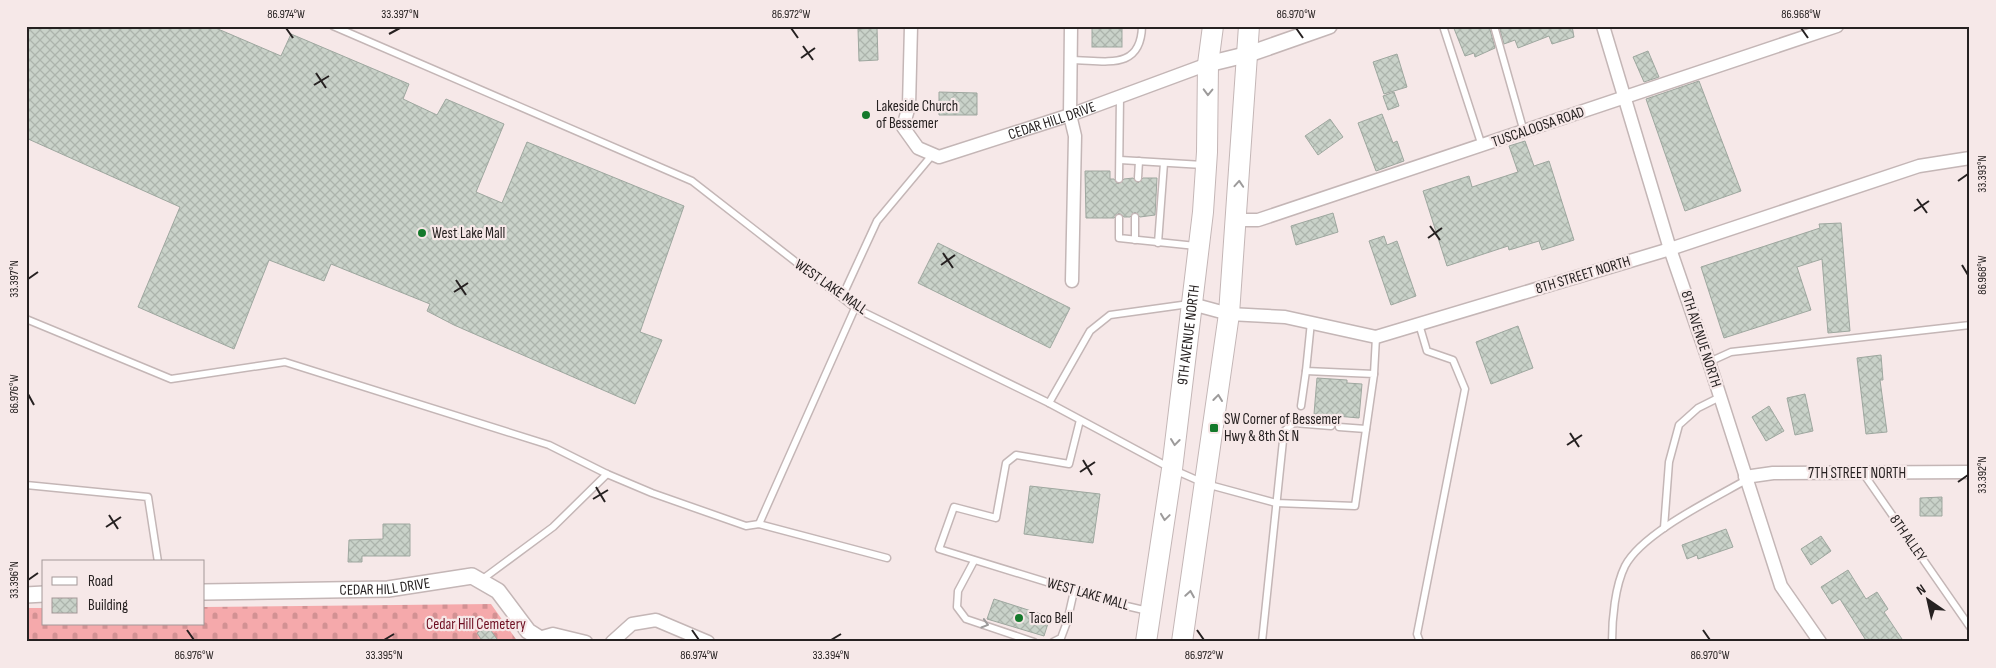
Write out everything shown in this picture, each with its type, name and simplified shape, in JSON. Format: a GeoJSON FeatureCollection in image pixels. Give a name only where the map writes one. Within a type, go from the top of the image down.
{"type":"FeatureCollection","features":[{"type":"Feature","properties":{"kind":"main road","name":"9TH AVENUE NORTH"},"geometry":{"type":"LineString","coordinates":[[1146,642],[1172,469],[1192,304],[1206,166],[1208,64],[1214,26]]}},
{"type":"Feature","properties":{"kind":"main road"},"geometry":{"type":"LineString","coordinates":[[1182,642],[1229,314],[1249,54],[1249,26]]}},
{"type":"Feature","properties":{"kind":"street"},"geometry":{"type":"LineString","coordinates":[[911,26],[909,106],[903,127],[918,148],[933,154]]}},
{"type":"Feature","properties":{"kind":"street"},"geometry":{"type":"LineString","coordinates":[[1071,26],[1070,114],[1076,136],[1072,281]]}},
{"type":"Feature","properties":{"kind":"street"},"geometry":{"type":"LineString","coordinates":[[1208,64],[1249,54],[1329,26]]}},
{"type":"Feature","properties":{"kind":"street","name":"8TH AVENUE NORTH"},"geometry":{"type":"LineString","coordinates":[[1603,26],[1670,249],[1710,362],[1781,586],[1820,642]]}},
{"type":"Feature","properties":{"kind":"street","name":"TUSCALOOSA ROAD"},"geometry":{"type":"LineString","coordinates":[[1236,220],[1258,220],[1837,26]]}},
{"type":"Feature","properties":{"kind":"street","name":"CEDAR HILL DRIVE"},"geometry":{"type":"LineString","coordinates":[[933,154],[940,157],[1070,114],[1208,64]]}},
{"type":"Feature","properties":{"kind":"street","name":"8TH STREET NORTH"},"geometry":{"type":"LineString","coordinates":[[1192,304],[1229,314],[1286,317],[1376,337],[1670,249],[1919,166],[1970,158]]}},
{"type":"Feature","properties":{"kind":"street","name":"7TH STREET NORTH"},"geometry":{"type":"LineString","coordinates":[[1746,479],[1773,473],[1970,472]]}},
{"type":"Feature","properties":{"kind":"street","name":"CEDAR HILL DRIVE"},"geometry":{"type":"LineString","coordinates":[[205,592],[388,589],[472,576],[498,592],[528,631],[540,640]]}},
{"type":"Feature","properties":{"kind":"street"},"geometry":{"type":"LineString","coordinates":[[26,595],[42,594]]}},
{"type":"Feature","properties":{"kind":"street"},"geometry":{"type":"LineString","coordinates":[[612,642],[632,624],[656,620],[708,642]]}},
{"type":"Feature","properties":{"kind":"street"},"geometry":{"type":"LineString","coordinates":[[540,640],[553,634],[586,642]]}},
{"type":"Feature","properties":{"kind":"lane","name":"WEST LAKE MALL"},"geometry":{"type":"LineString","coordinates":[[333,26],[692,181],[855,308],[1049,403],[1172,469],[1206,484],[1276,503],[1356,506],[1366,429]]}},
{"type":"Feature","properties":{"kind":"lane"},"geometry":{"type":"LineString","coordinates":[[1070,60],[1119,60],[1128,58],[1136,53],[1140,44],[1142,26]]}},
{"type":"Feature","properties":{"kind":"lane"},"geometry":{"type":"LineString","coordinates":[[1442,26],[1482,146]]}},
{"type":"Feature","properties":{"kind":"lane"},"geometry":{"type":"LineString","coordinates":[[1494,26],[1524,132]]}},
{"type":"Feature","properties":{"kind":"lane"},"geometry":{"type":"LineString","coordinates":[[1119,179],[1120,96]]}},
{"type":"Feature","properties":{"kind":"lane"},"geometry":{"type":"LineString","coordinates":[[842,297],[877,221],[933,154]]}},
{"type":"Feature","properties":{"kind":"lane"},"geometry":{"type":"LineString","coordinates":[[1120,160],[1206,166]]}},
{"type":"Feature","properties":{"kind":"lane"},"geometry":{"type":"LineString","coordinates":[[1138,178],[1139,161]]}},
{"type":"Feature","properties":{"kind":"lane"},"geometry":{"type":"LineString","coordinates":[[1158,242],[1164,163]]}},
{"type":"Feature","properties":{"kind":"lane"},"geometry":{"type":"LineString","coordinates":[[1135,217],[1135,240]]}},
{"type":"Feature","properties":{"kind":"lane"},"geometry":{"type":"LineString","coordinates":[[1119,218],[1119,238],[1198,246]]}},
{"type":"Feature","properties":{"kind":"lane"},"geometry":{"type":"LineString","coordinates":[[1049,403],[1090,331],[1110,315],[1192,304]]}},
{"type":"Feature","properties":{"kind":"lane"},"geometry":{"type":"LineString","coordinates":[[759,524],[855,308]]}},
{"type":"Feature","properties":{"kind":"lane"},"geometry":{"type":"LineString","coordinates":[[26,319],[170,379],[285,362],[549,445],[607,474],[652,493],[746,526],[759,524],[887,558]]}},
{"type":"Feature","properties":{"kind":"lane"},"geometry":{"type":"LineString","coordinates":[[1301,406],[1311,322]]}},
{"type":"Feature","properties":{"kind":"lane"},"geometry":{"type":"LineString","coordinates":[[1419,324],[1427,351],[1452,360],[1465,389],[1417,634],[1420,642]]}},
{"type":"Feature","properties":{"kind":"lane"},"geometry":{"type":"LineString","coordinates":[[1710,362],[1731,352],[1970,325]]}},
{"type":"Feature","properties":{"kind":"lane"},"geometry":{"type":"LineString","coordinates":[[1339,427],[1366,429],[1374,374],[1376,337]]}},
{"type":"Feature","properties":{"kind":"lane"},"geometry":{"type":"LineString","coordinates":[[1306,371],[1374,374]]}},
{"type":"Feature","properties":{"kind":"lane"},"geometry":{"type":"LineString","coordinates":[[1664,528],[1669,462],[1679,426],[1698,408],[1720,397]]}},
{"type":"Feature","properties":{"kind":"lane","name":"WEST LAKE MALL"},"geometry":{"type":"LineString","coordinates":[[1080,420],[1069,464],[1016,455],[1006,463],[996,518],[954,507],[939,548],[974,561],[1074,591],[1151,611]]}},
{"type":"Feature","properties":{"kind":"lane"},"geometry":{"type":"LineString","coordinates":[[1262,642],[1284,431],[1294,423],[1331,426]]}},
{"type":"Feature","properties":{"kind":"lane","name":"8TH ALLEY"},"geometry":{"type":"LineString","coordinates":[[1862,473],[1970,627]]}},
{"type":"Feature","properties":{"kind":"lane"},"geometry":{"type":"LineString","coordinates":[[480,581],[553,526],[607,474]]}},
{"type":"Feature","properties":{"kind":"lane"},"geometry":{"type":"LineString","coordinates":[[1612,642],[1618,590],[1625,566],[1638,549],[1664,528],[1746,479]]}},
{"type":"Feature","properties":{"kind":"lane"},"geometry":{"type":"LineString","coordinates":[[26,485],[148,497],[158,560]]}},
{"type":"Feature","properties":{"kind":"lane"},"geometry":{"type":"LineString","coordinates":[[974,561],[958,590],[957,607],[966,619],[1034,642]]}},
{"type":"Feature","properties":{"kind":"lane"},"geometry":{"type":"LineString","coordinates":[[1053,642],[1061,638],[1067,622],[1074,591]]}},
{"type":"Feature","properties":{"kind":"green space","name":"Cedar Hill Cemetery"},"geometry":{"type":"Polygon","coordinates":[[[491,604],[518,642],[26,642],[26,608],[42,608],[42,626],[205,626],[205,607],[491,604]]]}},
{"type":"Feature","properties":{"kind":"building","name":"West Lake Mall"},"geometry":{"type":"Polygon","coordinates":[[[26,26],[211,26],[281,56],[291,34],[409,84],[403,99],[437,115],[446,99],[504,124],[476,192],[502,203],[527,142],[684,206],[640,332],[662,340],[635,404],[454,325],[427,311],[430,304],[331,264],[324,281],[269,260],[234,349],[138,307],[180,207],[26,138],[26,26]]]}},
{"type":"Feature","properties":{"kind":"building"},"geometry":{"type":"Polygon","coordinates":[[[1092,26],[1122,26],[1122,47],[1092,47],[1092,26]]]}},
{"type":"Feature","properties":{"kind":"building"},"geometry":{"type":"Polygon","coordinates":[[[1453,26],[1489,26],[1495,48],[1475,57],[1474,53],[1465,56],[1453,26]]]}},
{"type":"Feature","properties":{"kind":"building"},"geometry":{"type":"Polygon","coordinates":[[[1499,26],[1572,26],[1574,37],[1552,44],[1549,36],[1518,48],[1515,40],[1504,44],[1499,26]]]}},
{"type":"Feature","properties":{"kind":"building"},"geometry":{"type":"Polygon","coordinates":[[[877,28],[878,60],[859,61],[858,29],[877,28]]]}},
{"type":"Feature","properties":{"kind":"building"},"geometry":{"type":"Polygon","coordinates":[[[1648,51],[1659,77],[1644,82],[1633,57],[1648,51]]]}},
{"type":"Feature","properties":{"kind":"building"},"geometry":{"type":"Polygon","coordinates":[[[1397,54],[1407,87],[1384,94],[1373,62],[1397,54]]]}},
{"type":"Feature","properties":{"kind":"building"},"geometry":{"type":"Polygon","coordinates":[[[1699,81],[1741,191],[1685,211],[1646,99],[1699,81]]]}},
{"type":"Feature","properties":{"kind":"building"},"geometry":{"type":"Polygon","coordinates":[[[939,92],[977,93],[977,115],[939,115],[939,92]]]}},
{"type":"Feature","properties":{"kind":"building"},"geometry":{"type":"Polygon","coordinates":[[[1394,92],[1399,106],[1388,110],[1383,96],[1394,92]]]}},
{"type":"Feature","properties":{"kind":"building"},"geometry":{"type":"Polygon","coordinates":[[[1382,114],[1393,143],[1397,141],[1404,161],[1376,171],[1358,123],[1382,114]]]}},
{"type":"Feature","properties":{"kind":"building"},"geometry":{"type":"Polygon","coordinates":[[[1330,119],[1343,137],[1318,155],[1305,136],[1330,119]]]}},
{"type":"Feature","properties":{"kind":"building"},"geometry":{"type":"Polygon","coordinates":[[[1525,141],[1534,166],[1549,161],[1574,240],[1542,250],[1539,241],[1509,250],[1508,246],[1447,266],[1423,191],[1469,176],[1472,187],[1518,172],[1509,146],[1525,141]]]}},
{"type":"Feature","properties":{"kind":"building"},"geometry":{"type":"Polygon","coordinates":[[[1085,171],[1110,171],[1110,179],[1114,179],[1118,184],[1124,179],[1133,178],[1138,183],[1143,178],[1157,178],[1155,215],[1140,217],[1135,212],[1130,217],[1124,217],[1119,213],[1114,218],[1086,218],[1085,171]]]}},
{"type":"Feature","properties":{"kind":"building"},"geometry":{"type":"Polygon","coordinates":[[[1333,213],[1338,232],[1296,245],[1291,226],[1333,213]]]}},
{"type":"Feature","properties":{"kind":"building"},"geometry":{"type":"Polygon","coordinates":[[[1841,223],[1850,331],[1828,333],[1822,259],[1797,267],[1811,310],[1724,338],[1701,267],[1820,228],[1819,224],[1841,223]]]}},
{"type":"Feature","properties":{"kind":"building"},"geometry":{"type":"Polygon","coordinates":[[[1384,236],[1387,245],[1397,241],[1416,296],[1391,305],[1369,241],[1384,236]]]}},
{"type":"Feature","properties":{"kind":"building"},"geometry":{"type":"Polygon","coordinates":[[[938,243],[1070,308],[1050,348],[918,283],[938,243]]]}},
{"type":"Feature","properties":{"kind":"building"},"geometry":{"type":"Polygon","coordinates":[[[1518,326],[1533,368],[1491,384],[1476,342],[1518,326]]]}},
{"type":"Feature","properties":{"kind":"building"},"geometry":{"type":"Polygon","coordinates":[[[1881,355],[1883,380],[1880,380],[1887,432],[1866,434],[1857,358],[1881,355]]]}},
{"type":"Feature","properties":{"kind":"building"},"geometry":{"type":"Polygon","coordinates":[[[1317,378],[1347,380],[1347,383],[1362,384],[1359,418],[1314,414],[1317,378]]]}},
{"type":"Feature","properties":{"kind":"building"},"geometry":{"type":"Polygon","coordinates":[[[1805,394],[1813,431],[1795,435],[1787,398],[1805,394]]]}},
{"type":"Feature","properties":{"kind":"building"},"geometry":{"type":"Polygon","coordinates":[[[1769,406],[1784,431],[1766,441],[1752,417],[1769,406]]]}},
{"type":"Feature","properties":{"kind":"building"},"geometry":{"type":"Polygon","coordinates":[[[1030,486],[1100,494],[1093,543],[1024,534],[1030,486]]]}},
{"type":"Feature","properties":{"kind":"building"},"geometry":{"type":"Polygon","coordinates":[[[1942,497],[1942,516],[1920,516],[1920,498],[1942,497]]]}},
{"type":"Feature","properties":{"kind":"building"},"geometry":{"type":"Polygon","coordinates":[[[383,524],[410,524],[410,556],[362,556],[362,562],[348,562],[349,540],[383,539],[383,524]]]}},
{"type":"Feature","properties":{"kind":"building"},"geometry":{"type":"Polygon","coordinates":[[[1726,529],[1733,547],[1698,559],[1697,555],[1687,559],[1682,545],[1726,529]]]}},
{"type":"Feature","properties":{"kind":"building"},"geometry":{"type":"Polygon","coordinates":[[[1821,536],[1831,551],[1811,565],[1801,549],[1821,536]]]}},
{"type":"Feature","properties":{"kind":"building"},"geometry":{"type":"Polygon","coordinates":[[[1848,570],[1866,599],[1877,592],[1888,609],[1884,612],[1904,642],[1867,642],[1840,599],[1832,604],[1821,587],[1848,570]]]}},
{"type":"Feature","properties":{"kind":"building","name":"Taco Bell"},"geometry":{"type":"Polygon","coordinates":[[[994,599],[1050,617],[1044,636],[987,619],[994,599]]]}},
{"type":"Feature","properties":{"kind":"building"},"geometry":{"type":"Polygon","coordinates":[[[487,625],[499,642],[483,642],[477,633],[487,625]]]}},
{"type":"Feature","properties":{"kind":"place","name":"Lakeside Church of Bessemer"},"geometry":{"type":"Point","coordinates":[866,115]}},
{"type":"Feature","properties":{"kind":"place","name":"West Lake Mall"},"geometry":{"type":"Point","coordinates":[422,233]}},
{"type":"Feature","properties":{"kind":"place","name":"SW Corner of Bessemer Hwy & 8th St N"},"geometry":{"type":"Point","coordinates":[1214,428]}},
{"type":"Feature","properties":{"kind":"place","name":"Taco Bell"},"geometry":{"type":"Point","coordinates":[1019,618]}}]}
